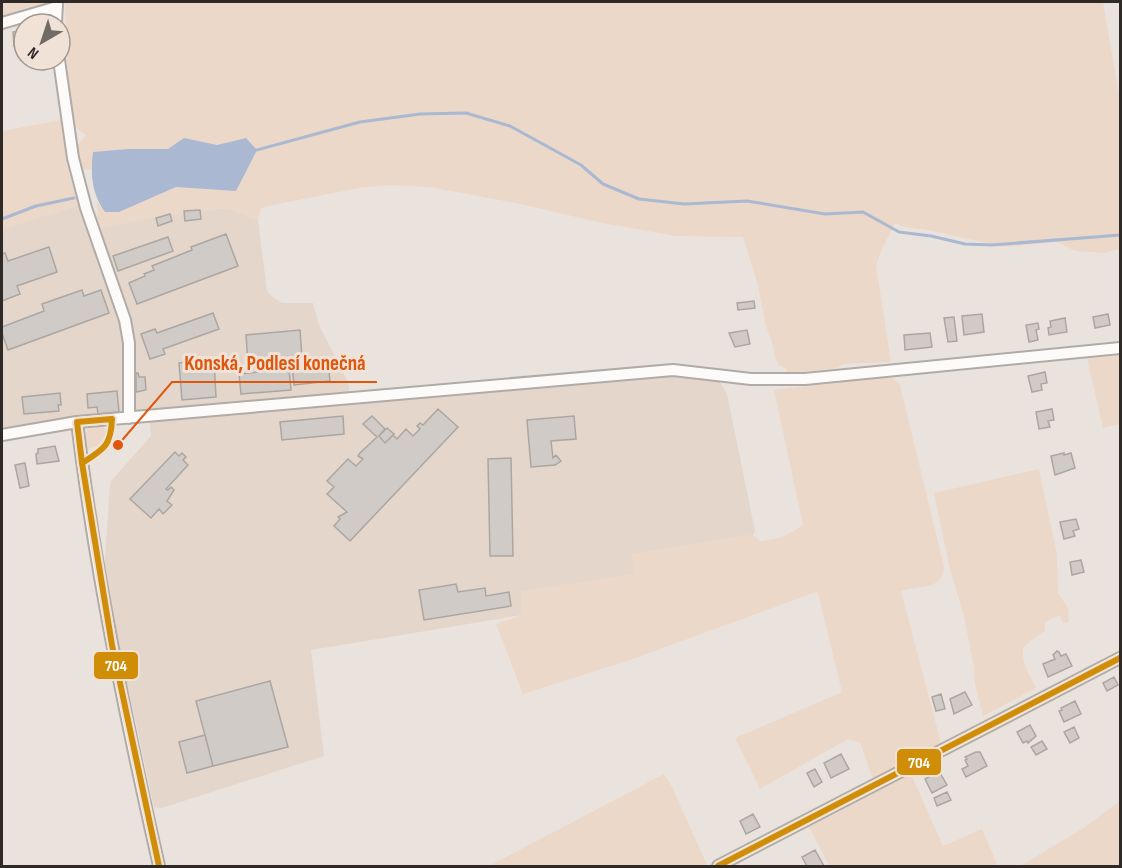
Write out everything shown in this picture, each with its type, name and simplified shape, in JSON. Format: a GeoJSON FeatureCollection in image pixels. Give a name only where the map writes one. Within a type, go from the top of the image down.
{"type":"FeatureCollection","features":[{"type":"Feature","properties":{"kind":"street"},"geometry":{"type":"LineString","coordinates":[[2,23],[57,4]]}},
{"type":"Feature","properties":{"kind":"street"},"geometry":{"type":"LineString","coordinates":[[61,72],[73,158],[86,208],[127,332],[129,418]]}},
{"type":"Feature","properties":{"kind":"street"},"geometry":{"type":"LineString","coordinates":[[2,435],[77,422],[673,370],[751,379],[796,379],[1120,348]]}},
{"type":"Feature","properties":{"kind":"street"},"geometry":{"type":"LineString","coordinates":[[77,422],[107,615],[133,750],[159,867]]}},
{"type":"Feature","properties":{"kind":"street"},"geometry":{"type":"LineString","coordinates":[[718,867],[1120,658]]}},
{"type":"Feature","properties":{"kind":"shaded area"},"geometry":{"type":"Polygon","coordinates":[[[2,2],[48,2],[40,7],[12,12],[12,14],[2,17],[2,2]]]}},
{"type":"Feature","properties":{"kind":"shaded area"},"geometry":{"type":"Polygon","coordinates":[[[65,2],[1103,2],[1120,100],[1120,249],[1104,253],[1075,251],[1057,242],[1004,247],[895,223],[876,266],[891,362],[844,364],[836,368],[787,374],[786,368],[779,365],[775,358],[757,282],[743,237],[676,236],[435,188],[390,185],[359,188],[268,206],[261,209],[258,220],[227,208],[170,214],[98,228],[97,201],[105,212],[119,212],[176,187],[236,191],[246,138],[217,145],[184,138],[168,149],[94,152],[91,169],[81,170],[77,146],[86,135],[73,123],[67,72],[72,72],[72,12],[65,12],[65,2]]]}},
{"type":"Feature","properties":{"kind":"shaded area"},"geometry":{"type":"Polygon","coordinates":[[[61,120],[69,173],[79,205],[2,229],[2,131],[61,120]]]}},
{"type":"Feature","properties":{"kind":"shaded area"},"geometry":{"type":"Polygon","coordinates":[[[79,205],[98,228],[170,214],[227,208],[258,220],[267,291],[282,303],[313,303],[319,325],[347,380],[352,403],[676,375],[720,382],[727,394],[755,531],[753,535],[632,554],[634,574],[521,592],[522,615],[311,650],[324,756],[162,808],[154,807],[104,575],[111,481],[151,436],[149,410],[98,414],[2,429],[2,229],[79,205]]]}},
{"type":"Feature","properties":{"kind":"shaded area"},"geometry":{"type":"Polygon","coordinates":[[[1120,355],[1120,424],[1103,428],[1087,359],[1120,355]]]}},
{"type":"Feature","properties":{"kind":"shaded area"},"geometry":{"type":"Polygon","coordinates":[[[890,376],[900,385],[944,567],[943,575],[935,584],[901,591],[941,743],[873,779],[860,743],[848,739],[760,789],[735,738],[842,692],[816,592],[627,661],[523,694],[496,624],[522,615],[521,592],[634,574],[632,554],[753,535],[760,541],[778,538],[792,532],[803,525],[774,390],[890,376]]]}},
{"type":"Feature","properties":{"kind":"shaded area"},"geometry":{"type":"Polygon","coordinates":[[[102,426],[106,430],[101,442],[84,450],[83,437],[89,428],[102,426]]]}},
{"type":"Feature","properties":{"kind":"shaded area"},"geometry":{"type":"Polygon","coordinates":[[[1039,469],[1057,555],[1058,593],[1068,608],[1069,622],[1063,623],[1060,615],[1045,622],[1045,631],[1023,648],[1025,664],[1036,688],[983,716],[975,684],[964,616],[950,569],[934,493],[1039,469]]]}},
{"type":"Feature","properties":{"kind":"shaded area"},"geometry":{"type":"Polygon","coordinates":[[[664,774],[707,865],[489,866],[664,774]]]}},
{"type":"Feature","properties":{"kind":"shaded area"},"geometry":{"type":"Polygon","coordinates":[[[911,774],[943,846],[982,829],[998,866],[829,866],[809,827],[911,774]]]}},
{"type":"Feature","properties":{"kind":"shaded area"},"geometry":{"type":"Polygon","coordinates":[[[1120,801],[1120,866],[1020,866],[1085,827],[1120,801]]]}},
{"type":"Feature","properties":{"kind":"water"},"geometry":{"type":"Polygon","coordinates":[[[184,138],[217,145],[246,138],[257,150],[236,191],[176,187],[119,212],[105,212],[97,198],[93,184],[93,152],[168,149],[184,138]]]}},
{"type":"Feature","properties":{"kind":"building"},"geometry":{"type":"Polygon","coordinates":[[[200,210],[201,219],[185,221],[184,211],[200,210]]]}},
{"type":"Feature","properties":{"kind":"building"},"geometry":{"type":"Polygon","coordinates":[[[170,214],[172,221],[158,226],[156,218],[170,214]]]}},
{"type":"Feature","properties":{"kind":"building"},"geometry":{"type":"Polygon","coordinates":[[[226,234],[238,266],[137,304],[129,283],[154,270],[152,266],[192,250],[191,247],[226,234]]]}},
{"type":"Feature","properties":{"kind":"building"},"geometry":{"type":"Polygon","coordinates":[[[168,237],[173,251],[118,271],[113,256],[168,237]]]}},
{"type":"Feature","properties":{"kind":"building"},"geometry":{"type":"Polygon","coordinates":[[[49,247],[57,272],[17,286],[20,294],[2,301],[2,254],[5,253],[8,261],[49,247]]]}},
{"type":"Feature","properties":{"kind":"building"},"geometry":{"type":"Polygon","coordinates":[[[82,290],[84,296],[101,290],[109,313],[8,350],[2,327],[44,311],[42,304],[82,290]]]}},
{"type":"Feature","properties":{"kind":"building"},"geometry":{"type":"Polygon","coordinates":[[[754,301],[755,308],[738,310],[737,303],[754,301]]]}},
{"type":"Feature","properties":{"kind":"building"},"geometry":{"type":"Polygon","coordinates":[[[213,313],[219,329],[163,349],[165,354],[150,359],[141,334],[155,329],[157,333],[213,313]]]}},
{"type":"Feature","properties":{"kind":"building"},"geometry":{"type":"Polygon","coordinates":[[[982,314],[984,332],[964,335],[962,316],[982,314]]]}},
{"type":"Feature","properties":{"kind":"building"},"geometry":{"type":"Polygon","coordinates":[[[1108,314],[1110,325],[1095,328],[1093,317],[1108,314]]]}},
{"type":"Feature","properties":{"kind":"building"},"geometry":{"type":"Polygon","coordinates":[[[954,317],[957,341],[948,342],[944,318],[954,317]]]}},
{"type":"Feature","properties":{"kind":"building"},"geometry":{"type":"Polygon","coordinates":[[[1065,318],[1067,332],[1049,335],[1050,321],[1065,318]]]}},
{"type":"Feature","properties":{"kind":"building"},"geometry":{"type":"Polygon","coordinates":[[[1038,323],[1039,329],[1036,330],[1038,340],[1029,342],[1026,325],[1038,323]]]}},
{"type":"Feature","properties":{"kind":"building"},"geometry":{"type":"Polygon","coordinates":[[[300,330],[302,358],[267,361],[268,371],[289,369],[291,390],[241,394],[239,374],[258,372],[257,362],[248,363],[246,335],[300,330]]]}},
{"type":"Feature","properties":{"kind":"building"},"geometry":{"type":"Polygon","coordinates":[[[747,330],[750,344],[735,347],[729,333],[747,330]]]}},
{"type":"Feature","properties":{"kind":"building"},"geometry":{"type":"Polygon","coordinates":[[[930,333],[932,347],[905,350],[904,335],[930,333]]]}},
{"type":"Feature","properties":{"kind":"building"},"geometry":{"type":"Polygon","coordinates":[[[214,359],[216,397],[182,400],[179,363],[214,359]]]}},
{"type":"Feature","properties":{"kind":"building"},"geometry":{"type":"Polygon","coordinates":[[[328,362],[330,381],[294,385],[292,365],[328,362]]]}},
{"type":"Feature","properties":{"kind":"building"},"geometry":{"type":"Polygon","coordinates":[[[1045,372],[1047,383],[1041,384],[1042,390],[1032,392],[1028,376],[1045,372]]]}},
{"type":"Feature","properties":{"kind":"building"},"geometry":{"type":"Polygon","coordinates":[[[136,373],[139,377],[145,377],[146,390],[136,392],[136,373]]]}},
{"type":"Feature","properties":{"kind":"building"},"geometry":{"type":"Polygon","coordinates":[[[117,391],[119,412],[98,414],[97,407],[88,408],[87,394],[117,391]]]}},
{"type":"Feature","properties":{"kind":"building"},"geometry":{"type":"Polygon","coordinates":[[[60,393],[59,411],[24,414],[22,397],[60,393]]]}},
{"type":"Feature","properties":{"kind":"building"},"geometry":{"type":"Polygon","coordinates":[[[438,409],[458,427],[350,541],[334,526],[340,519],[338,517],[347,512],[327,494],[334,487],[327,481],[348,459],[356,466],[363,459],[358,456],[360,453],[377,437],[363,424],[372,416],[385,429],[379,436],[385,443],[393,435],[397,439],[406,429],[413,436],[420,429],[417,426],[420,423],[423,425],[438,409]]]}},
{"type":"Feature","properties":{"kind":"building"},"geometry":{"type":"Polygon","coordinates":[[[1052,409],[1054,420],[1048,421],[1050,427],[1039,429],[1036,412],[1052,409]]]}},
{"type":"Feature","properties":{"kind":"building"},"geometry":{"type":"Polygon","coordinates":[[[343,416],[344,434],[282,440],[280,422],[343,416]]]}},
{"type":"Feature","properties":{"kind":"building"},"geometry":{"type":"Polygon","coordinates":[[[574,416],[576,439],[551,441],[553,458],[556,455],[561,461],[555,465],[531,467],[527,420],[574,416]]]}},
{"type":"Feature","properties":{"kind":"building"},"geometry":{"type":"Polygon","coordinates":[[[387,428],[394,434],[385,443],[379,436],[387,428]]]}},
{"type":"Feature","properties":{"kind":"building"},"geometry":{"type":"Polygon","coordinates":[[[55,446],[59,461],[37,464],[38,449],[55,446]]]}},
{"type":"Feature","properties":{"kind":"building"},"geometry":{"type":"Polygon","coordinates":[[[175,452],[179,456],[182,453],[186,457],[183,460],[188,465],[166,489],[171,487],[174,490],[167,501],[172,505],[163,514],[159,509],[151,518],[130,499],[175,452]]]}},
{"type":"Feature","properties":{"kind":"building"},"geometry":{"type":"Polygon","coordinates":[[[1064,453],[1064,455],[1071,453],[1075,468],[1055,475],[1051,456],[1064,453]]]}},
{"type":"Feature","properties":{"kind":"building"},"geometry":{"type":"Polygon","coordinates":[[[511,458],[513,556],[490,556],[488,459],[511,458]]]}},
{"type":"Feature","properties":{"kind":"building"},"geometry":{"type":"Polygon","coordinates":[[[25,463],[29,486],[20,488],[15,465],[25,463]]]}},
{"type":"Feature","properties":{"kind":"building"},"geometry":{"type":"Polygon","coordinates":[[[1076,519],[1079,529],[1073,531],[1075,536],[1064,539],[1060,522],[1076,519]]]}},
{"type":"Feature","properties":{"kind":"building"},"geometry":{"type":"Polygon","coordinates":[[[1081,560],[1084,572],[1072,575],[1070,562],[1081,560]]]}},
{"type":"Feature","properties":{"kind":"building"},"geometry":{"type":"Polygon","coordinates":[[[456,584],[458,592],[485,588],[486,596],[509,592],[511,606],[424,620],[419,590],[456,584]]]}},
{"type":"Feature","properties":{"kind":"building"},"geometry":{"type":"Polygon","coordinates":[[[1057,651],[1061,656],[1066,654],[1072,666],[1048,677],[1043,664],[1055,659],[1053,655],[1057,651]]]}},
{"type":"Feature","properties":{"kind":"building"},"geometry":{"type":"Polygon","coordinates":[[[1114,677],[1118,685],[1107,691],[1103,683],[1114,677]]]}},
{"type":"Feature","properties":{"kind":"building"},"geometry":{"type":"Polygon","coordinates":[[[270,681],[288,747],[213,766],[196,701],[270,681]]]}},
{"type":"Feature","properties":{"kind":"building"},"geometry":{"type":"Polygon","coordinates":[[[965,692],[972,705],[954,714],[950,699],[965,692]]]}},
{"type":"Feature","properties":{"kind":"building"},"geometry":{"type":"Polygon","coordinates":[[[941,694],[945,709],[936,711],[932,697],[941,694]]]}},
{"type":"Feature","properties":{"kind":"building"},"geometry":{"type":"Polygon","coordinates":[[[1075,701],[1081,714],[1064,722],[1059,711],[1075,701]]]}},
{"type":"Feature","properties":{"kind":"building"},"geometry":{"type":"Polygon","coordinates":[[[1030,725],[1036,736],[1028,743],[1027,741],[1023,743],[1017,732],[1030,725]]]}},
{"type":"Feature","properties":{"kind":"building"},"geometry":{"type":"Polygon","coordinates":[[[1074,727],[1079,738],[1070,743],[1064,732],[1074,727]]]}},
{"type":"Feature","properties":{"kind":"building"},"geometry":{"type":"Polygon","coordinates":[[[205,735],[213,766],[187,773],[179,742],[205,735]]]}},
{"type":"Feature","properties":{"kind":"building"},"geometry":{"type":"Polygon","coordinates":[[[1042,741],[1047,749],[1036,755],[1031,747],[1042,741]]]}},
{"type":"Feature","properties":{"kind":"building"},"geometry":{"type":"Polygon","coordinates":[[[980,752],[987,766],[966,777],[962,769],[968,766],[965,757],[980,752]]]}},
{"type":"Feature","properties":{"kind":"building"},"geometry":{"type":"Polygon","coordinates":[[[841,754],[849,769],[831,778],[824,763],[841,754]]]}},
{"type":"Feature","properties":{"kind":"building"},"geometry":{"type":"Polygon","coordinates":[[[815,769],[822,782],[814,787],[807,773],[815,769]]]}},
{"type":"Feature","properties":{"kind":"building"},"geometry":{"type":"Polygon","coordinates":[[[939,771],[947,785],[932,793],[925,779],[939,771]]]}},
{"type":"Feature","properties":{"kind":"building"},"geometry":{"type":"Polygon","coordinates":[[[947,792],[951,800],[937,806],[934,798],[947,792]]]}},
{"type":"Feature","properties":{"kind":"building"},"geometry":{"type":"Polygon","coordinates":[[[753,814],[760,827],[746,834],[740,821],[753,814]]]}},
{"type":"Feature","properties":{"kind":"building"},"geometry":{"type":"Polygon","coordinates":[[[815,850],[824,866],[807,866],[802,857],[815,850]]]}},
{"type":"Feature","properties":{"kind":"waterway"},"geometry":{"type":"LineString","coordinates":[[253,151],[360,122],[420,114],[466,113],[510,126],[581,165],[603,184],[639,199],[684,204],[747,201],[825,214],[863,212],[899,232],[965,244],[992,245],[1120,235]]}},
{"type":"Feature","properties":{"kind":"waterway"},"geometry":{"type":"LineString","coordinates":[[2,219],[36,206],[74,198]]}},
{"type":"Feature","properties":{"kind":"transit line","name":"704"},"geometry":{"type":"LineString","coordinates":[[112,419],[110,435],[105,446],[82,463],[77,422],[112,419]]}},
{"type":"Feature","properties":{"kind":"transit line","name":"704"},"geometry":{"type":"LineString","coordinates":[[82,463],[112,645],[159,866]]}},
{"type":"Feature","properties":{"kind":"transit line","name":"704"},"geometry":{"type":"LineString","coordinates":[[718,866],[1120,658]]}},
{"type":"Feature","properties":{"kind":"place","name":"Konská, Podlesí konečná"},"geometry":{"type":"Point","coordinates":[118,445]}}]}
